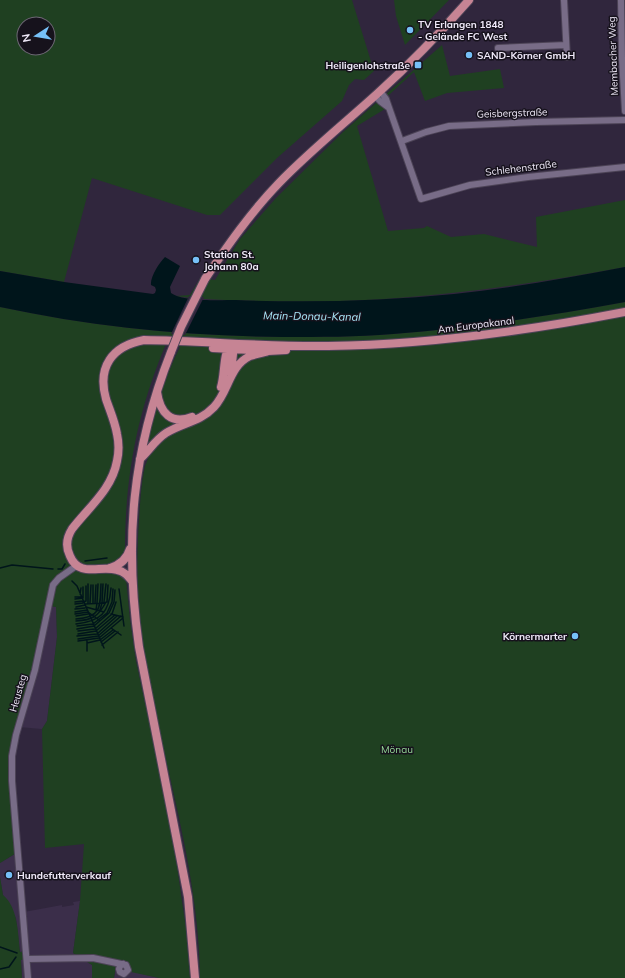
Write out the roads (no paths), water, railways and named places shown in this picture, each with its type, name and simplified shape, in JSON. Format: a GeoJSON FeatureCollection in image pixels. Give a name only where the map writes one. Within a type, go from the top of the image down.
{"type":"FeatureCollection","features":[{"type":"Feature","properties":{"kind":"main road"},"geometry":{"type":"LineString","coordinates":[[195,978],[188,897],[146,687],[135,616],[131,546],[134,500],[139,460],[145,430],[157,388],[181,327],[206,279],[230,243],[267,196],[295,167],[378,94],[428,45],[469,0]]}},
{"type":"Feature","properties":{"kind":"main road","name":"Am Europakanal"},"geometry":{"type":"LineString","coordinates":[[230,347],[328,346],[462,338],[520,330],[625,312]]}},
{"type":"Feature","properties":{"kind":"main road","name":"Am Europakanal"},"geometry":{"type":"LineString","coordinates":[[76,566],[67,549],[69,536],[76,524],[107,487],[115,471],[118,459],[117,433],[104,388],[106,364],[114,353],[131,343],[144,340],[178,341],[268,351],[328,346]]}},
{"type":"Feature","properties":{"kind":"main road"},"geometry":{"type":"LineString","coordinates":[[157,388],[159,403],[164,412],[170,417],[184,420],[199,414],[211,404],[219,391],[225,374],[230,347]]}},
{"type":"Feature","properties":{"kind":"main road"},"geometry":{"type":"LineString","coordinates":[[139,460],[144,456],[152,444],[161,437],[175,428],[203,417],[214,407],[225,390],[231,374],[233,361],[230,347]]}},
{"type":"Feature","properties":{"kind":"main road"},"geometry":{"type":"LineString","coordinates":[[231,374],[239,364],[250,356],[268,351]]}},
{"type":"Feature","properties":{"kind":"main road"},"geometry":{"type":"LineString","coordinates":[[110,568],[124,560],[131,546]]}},
{"type":"Feature","properties":{"kind":"main road"},"geometry":{"type":"LineString","coordinates":[[76,566],[86,569],[110,568],[118,570],[124,572],[132,581]]}},
{"type":"Feature","properties":{"kind":"street"},"geometry":{"type":"LineString","coordinates":[[564,0],[567,57]]}},
{"type":"Feature","properties":{"kind":"street","name":"Membacher Weg"},"geometry":{"type":"LineString","coordinates":[[621,0],[625,111]]}},
{"type":"Feature","properties":{"kind":"street"},"geometry":{"type":"LineString","coordinates":[[498,48],[566,45]]}},
{"type":"Feature","properties":{"kind":"street"},"geometry":{"type":"LineString","coordinates":[[378,94],[380,102],[388,107],[402,141]]}},
{"type":"Feature","properties":{"kind":"street","name":"Geisbergstraße"},"geometry":{"type":"LineString","coordinates":[[402,141],[426,132],[449,126],[625,120]]}},
{"type":"Feature","properties":{"kind":"street","name":"Schlehenstraße"},"geometry":{"type":"LineString","coordinates":[[402,141],[421,199],[470,185],[528,176],[625,167]]}},
{"type":"Feature","properties":{"kind":"street","name":"Heusteg"},"geometry":{"type":"LineString","coordinates":[[28,978],[28,959],[12,780],[12,756],[16,736],[35,670],[53,585],[58,578],[76,566]]}},
{"type":"Feature","properties":{"kind":"street"},"geometry":{"type":"LineString","coordinates":[[28,959],[92,958],[123,964]]}},
{"type":"Feature","properties":{"kind":"water","name":"Main-Donau-Kanal"},"geometry":{"type":"Polygon","coordinates":[[[165,257],[180,266],[170,287],[171,293],[184,298],[193,299],[263,301],[373,300],[454,294],[518,286],[625,267],[625,302],[480,325],[379,335],[311,337],[212,335],[141,329],[70,320],[0,307],[0,271],[64,282],[153,294],[156,290],[155,287],[151,285],[153,274],[165,257]]]}},
{"type":"Feature","properties":{"kind":"waterway"},"geometry":{"type":"LineString","coordinates":[[85,561],[107,558]]}},
{"type":"Feature","properties":{"kind":"waterway"},"geometry":{"type":"LineString","coordinates":[[58,569],[62,569],[65,564]]}},
{"type":"Feature","properties":{"kind":"waterway"},"geometry":{"type":"LineString","coordinates":[[0,568],[12,565],[53,569]]}},
{"type":"Feature","properties":{"kind":"waterway"},"geometry":{"type":"LineString","coordinates":[[72,581],[77,586],[104,648]]}},
{"type":"Feature","properties":{"kind":"waterway"},"geometry":{"type":"LineString","coordinates":[[88,584],[88,604]]}},
{"type":"Feature","properties":{"kind":"waterway"},"geometry":{"type":"LineString","coordinates":[[96,610],[98,584]]}},
{"type":"Feature","properties":{"kind":"waterway"},"geometry":{"type":"LineString","coordinates":[[76,619],[91,616],[98,609],[100,605],[101,584]]}},
{"type":"Feature","properties":{"kind":"waterway"},"geometry":{"type":"LineString","coordinates":[[100,610],[103,584]]}},
{"type":"Feature","properties":{"kind":"waterway"},"geometry":{"type":"LineString","coordinates":[[104,602],[106,584]]}},
{"type":"Feature","properties":{"kind":"waterway"},"geometry":{"type":"LineString","coordinates":[[90,603],[91,585]]}},
{"type":"Feature","properties":{"kind":"waterway"},"geometry":{"type":"LineString","coordinates":[[93,585],[93,603]]}},
{"type":"Feature","properties":{"kind":"waterway"},"geometry":{"type":"LineString","coordinates":[[95,603],[96,585]]}},
{"type":"Feature","properties":{"kind":"waterway"},"geometry":{"type":"LineString","coordinates":[[107,602],[108,585]]}},
{"type":"Feature","properties":{"kind":"waterway"},"geometry":{"type":"LineString","coordinates":[[83,602],[86,601],[86,586]]}},
{"type":"Feature","properties":{"kind":"waterway"},"geometry":{"type":"LineString","coordinates":[[75,599],[83,598],[83,587]]}},
{"type":"Feature","properties":{"kind":"waterway"},"geometry":{"type":"LineString","coordinates":[[80,594],[81,588]]}},
{"type":"Feature","properties":{"kind":"waterway"},"geometry":{"type":"LineString","coordinates":[[76,624],[92,621],[98,618],[106,610],[111,588]]}},
{"type":"Feature","properties":{"kind":"waterway"},"geometry":{"type":"LineString","coordinates":[[77,626],[93,624],[107,613],[112,602],[113,589]]}},
{"type":"Feature","properties":{"kind":"waterway"},"geometry":{"type":"LineString","coordinates":[[119,589],[124,626]]}},
{"type":"Feature","properties":{"kind":"waterway"},"geometry":{"type":"LineString","coordinates":[[77,629],[94,626],[109,613],[114,602],[115,590]]}},
{"type":"Feature","properties":{"kind":"waterway"},"geometry":{"type":"LineString","coordinates":[[75,597],[81,597]]}},
{"type":"Feature","properties":{"kind":"waterway"},"geometry":{"type":"LineString","coordinates":[[75,602],[83,601]]}},
{"type":"Feature","properties":{"kind":"waterway"},"geometry":{"type":"LineString","coordinates":[[76,621],[94,617],[106,602]]}},
{"type":"Feature","properties":{"kind":"waterway"},"geometry":{"type":"LineString","coordinates":[[78,631],[95,629],[112,614],[116,602]]}},
{"type":"Feature","properties":{"kind":"waterway"},"geometry":{"type":"LineString","coordinates":[[75,604],[83,603]]}},
{"type":"Feature","properties":{"kind":"waterway"},"geometry":{"type":"LineString","coordinates":[[85,604],[105,603]]}},
{"type":"Feature","properties":{"kind":"waterway"},"geometry":{"type":"LineString","coordinates":[[76,607],[85,605]]}},
{"type":"Feature","properties":{"kind":"waterway"},"geometry":{"type":"LineString","coordinates":[[86,607],[104,612]]}},
{"type":"Feature","properties":{"kind":"waterway"},"geometry":{"type":"LineString","coordinates":[[75,609],[85,608]]}},
{"type":"Feature","properties":{"kind":"waterway"},"geometry":{"type":"LineString","coordinates":[[75,612],[87,610]]}},
{"type":"Feature","properties":{"kind":"waterway"},"geometry":{"type":"LineString","coordinates":[[88,612],[99,620]]}},
{"type":"Feature","properties":{"kind":"waterway"},"geometry":{"type":"LineString","coordinates":[[75,614],[88,612]]}},
{"type":"Feature","properties":{"kind":"waterway"},"geometry":{"type":"LineString","coordinates":[[76,616],[88,614]]}},
{"type":"Feature","properties":{"kind":"waterway"},"geometry":{"type":"LineString","coordinates":[[111,614],[123,617]]}},
{"type":"Feature","properties":{"kind":"waterway"},"geometry":{"type":"LineString","coordinates":[[78,634],[96,631],[115,615]]}},
{"type":"Feature","properties":{"kind":"waterway"},"geometry":{"type":"LineString","coordinates":[[77,636],[97,634],[117,616]]}},
{"type":"Feature","properties":{"kind":"waterway"},"geometry":{"type":"LineString","coordinates":[[78,639],[98,636],[121,616]]}},
{"type":"Feature","properties":{"kind":"waterway"},"geometry":{"type":"LineString","coordinates":[[78,641],[99,638],[123,618]]}},
{"type":"Feature","properties":{"kind":"waterway"},"geometry":{"type":"LineString","coordinates":[[111,628],[121,635]]}},
{"type":"Feature","properties":{"kind":"waterway"},"geometry":{"type":"LineString","coordinates":[[87,643],[100,640],[113,630]]}},
{"type":"Feature","properties":{"kind":"waterway"},"geometry":{"type":"LineString","coordinates":[[101,642],[115,631]]}},
{"type":"Feature","properties":{"kind":"waterway"},"geometry":{"type":"LineString","coordinates":[[102,645],[118,632]]}},
{"type":"Feature","properties":{"kind":"waterway"},"geometry":{"type":"LineString","coordinates":[[87,641],[87,651]]}},
{"type":"Feature","properties":{"kind":"waterway"},"geometry":{"type":"LineString","coordinates":[[0,947],[17,953]]}},
{"type":"Feature","properties":{"kind":"waterway"},"geometry":{"type":"LineString","coordinates":[[0,969],[9,967],[16,957]]}},
{"type":"Feature","properties":{"kind":"place","name":"TV Erlangen 1848 - Gelände FC West"},"geometry":{"type":"Point","coordinates":[410,30]}},
{"type":"Feature","properties":{"kind":"place","name":"SAND-Körner GmbH"},"geometry":{"type":"Point","coordinates":[469,55]}},
{"type":"Feature","properties":{"kind":"place","name":"Heiligenlohstraße"},"geometry":{"type":"Point","coordinates":[418,65]}},
{"type":"Feature","properties":{"kind":"place","name":"Station St. Johann 80a"},"geometry":{"type":"Point","coordinates":[196,260]}},
{"type":"Feature","properties":{"kind":"place","name":"Körnermarter"},"geometry":{"type":"Point","coordinates":[575,636]}},
{"type":"Feature","properties":{"kind":"place","name":"Hundefutterverkauf"},"geometry":{"type":"Point","coordinates":[9,875]}},
{"type":"Feature","properties":{"kind":"park label","name":"Mönau"},"geometry":{"type":"Point","coordinates":[397,749]}}]}
